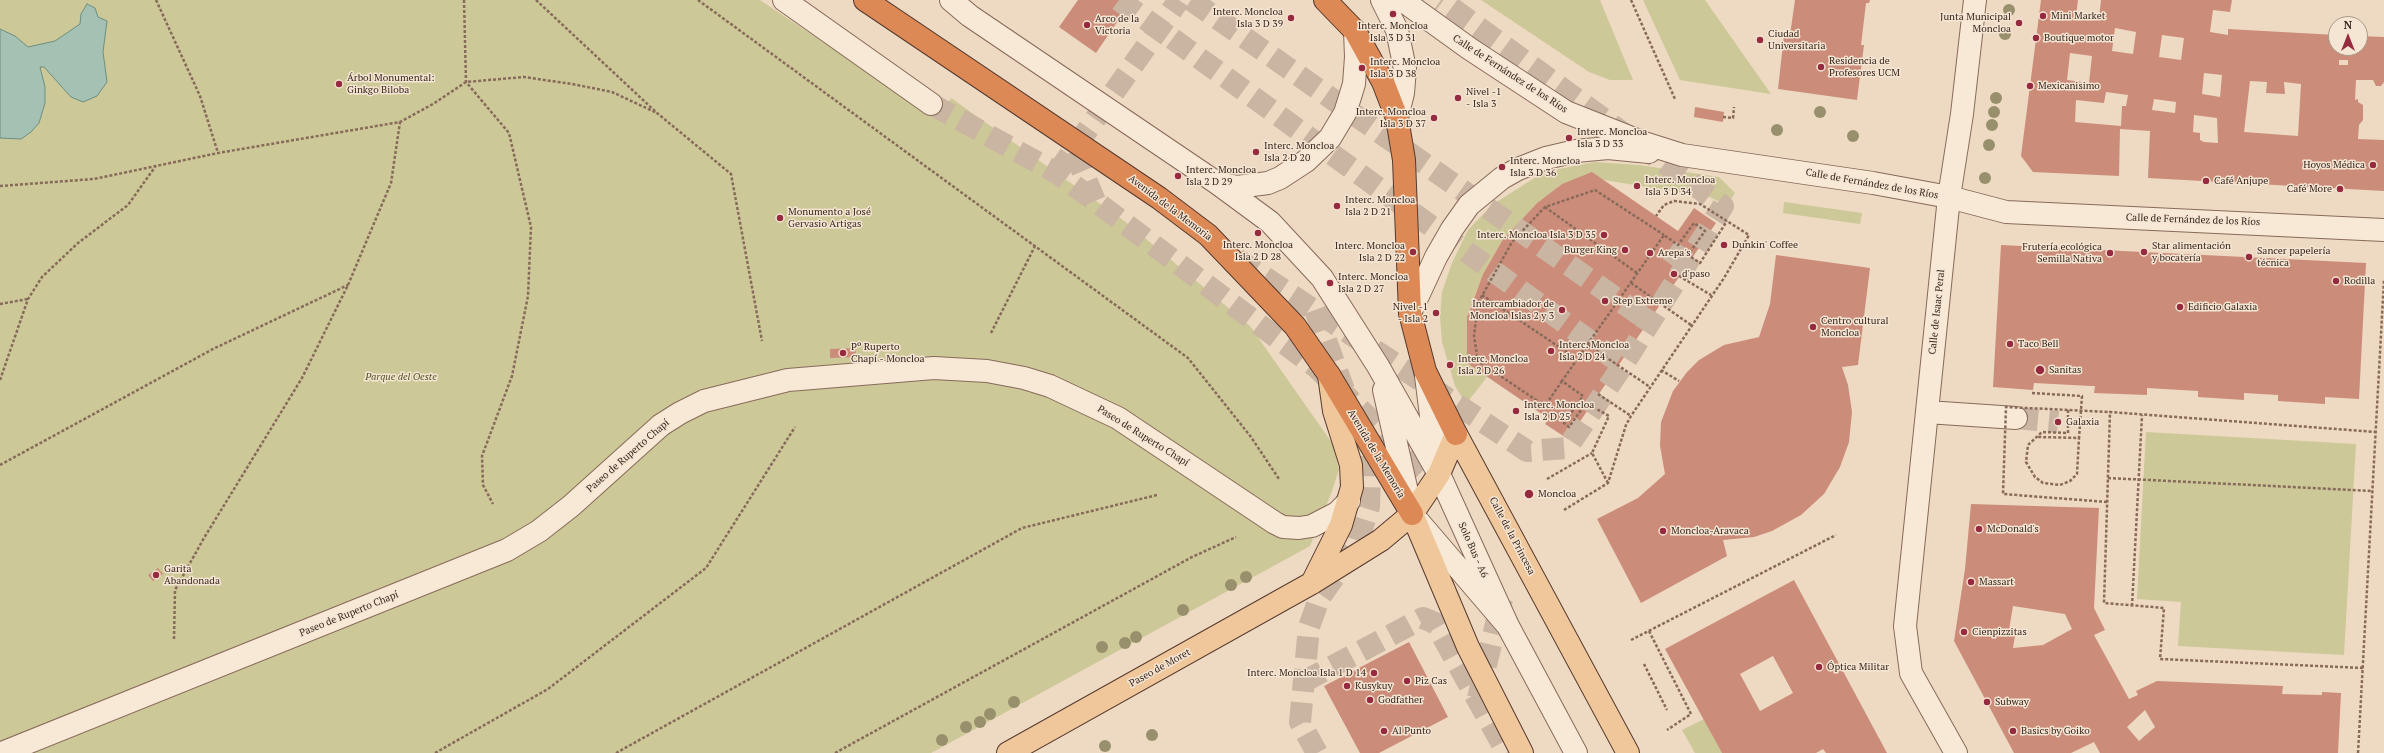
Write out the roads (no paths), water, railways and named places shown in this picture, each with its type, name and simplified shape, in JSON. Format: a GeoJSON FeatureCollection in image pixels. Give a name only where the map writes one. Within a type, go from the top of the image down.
{"type":"FeatureCollection","features":[{"type":"Feature","properties":{"kind":"highway","name":"Avenida de la Memoria"},"geometry":{"type":"LineString","coordinates":[[865,0],[1159,198],[1208,235],[1295,326],[1329,375],[1412,514]]}},
{"type":"Feature","properties":{"kind":"highway"},"geometry":{"type":"LineString","coordinates":[[1325,0],[1341,14],[1355,31],[1383,82],[1397,118],[1404,160],[1410,313]]}},
{"type":"Feature","properties":{"kind":"highway","name":"Calle de la Princesa"},"geometry":{"type":"LineString","coordinates":[[1410,313],[1425,371],[1456,434]]}},
{"type":"Feature","properties":{"kind":"main road"},"geometry":{"type":"LineString","coordinates":[[1312,583],[1341,525],[1352,487],[1351,465],[1334,411],[1329,375]]}},
{"type":"Feature","properties":{"kind":"main road","name":"Paseo de Moret"},"geometry":{"type":"LineString","coordinates":[[1008,753],[1312,583],[1381,540],[1412,514],[1439,474],[1456,434]]}},
{"type":"Feature","properties":{"kind":"main road","name":"Calle de la Princesa"},"geometry":{"type":"LineString","coordinates":[[1456,434],[1628,753]]}},
{"type":"Feature","properties":{"kind":"main road"},"geometry":{"type":"LineString","coordinates":[[1412,514],[1468,647],[1522,753]]}},
{"type":"Feature","properties":{"kind":"street"},"geometry":{"type":"LineString","coordinates":[[784,0],[931,104]]}},
{"type":"Feature","properties":{"kind":"street"},"geometry":{"type":"LineString","coordinates":[[951,0],[970,16],[1217,182],[1270,222],[1322,278],[1378,366],[1439,474]]}},
{"type":"Feature","properties":{"kind":"street"},"geometry":{"type":"LineString","coordinates":[[1382,0],[1397,30],[1405,69],[1403,93],[1397,118]]}},
{"type":"Feature","properties":{"kind":"street","name":"Calle de Fernández de los Ríos"},"geometry":{"type":"LineString","coordinates":[[1402,0],[1470,49],[1566,112],[1644,143],[1682,155],[1874,182],[1949,197],[2006,212],[2384,230]]}},
{"type":"Feature","properties":{"kind":"street","name":"Calle de Isaac Peral"},"geometry":{"type":"LineString","coordinates":[[1956,753],[1911,673],[1905,626],[1949,197],[1962,114],[1975,0]]}},
{"type":"Feature","properties":{"kind":"street"},"geometry":{"type":"LineString","coordinates":[[1217,182],[1237,187],[1268,183],[1280,178],[1306,161],[1330,138],[1345,113],[1354,84],[1356,57],[1355,31]]}},
{"type":"Feature","properties":{"kind":"street"},"geometry":{"type":"LineString","coordinates":[[1410,313],[1436,257],[1469,205],[1485,190],[1513,172],[1546,158],[1576,151],[1608,148],[1682,155]]}},
{"type":"Feature","properties":{"kind":"street"},"geometry":{"type":"LineString","coordinates":[[1378,366],[1412,514],[1508,626],[1576,753]]}},
{"type":"Feature","properties":{"kind":"street","name":"Paseo de Ruperto Chapí"},"geometry":{"type":"LineString","coordinates":[[2,753],[507,550],[539,531],[661,425],[680,413],[704,401],[788,380],[934,368],[988,371],[1024,378],[1050,386],[1118,418],[1283,527],[1299,528],[1312,526],[1337,513],[1349,501]]}},
{"type":"Feature","properties":{"kind":"street"},"geometry":{"type":"LineString","coordinates":[[1425,371],[1439,474]]}},
{"type":"Feature","properties":{"kind":"street"},"geometry":{"type":"LineString","coordinates":[[1927,412],[2016,418]]}},
{"type":"Feature","properties":{"kind":"street","name":"Solo Bus - A6"},"geometry":{"type":"LineString","coordinates":[[1439,474],[1508,626]]}},
{"type":"Feature","properties":{"kind":"tunnel"},"geometry":{"type":"LineString","coordinates":[[1119,0],[1623,365]]}},
{"type":"Feature","properties":{"kind":"tunnel"},"geometry":{"type":"LineString","coordinates":[[1057,173],[1179,0]]}},
{"type":"Feature","properties":{"kind":"tunnel"},"geometry":{"type":"LineString","coordinates":[[1191,0],[1650,322]]}},
{"type":"Feature","properties":{"kind":"tunnel"},"geometry":{"type":"LineString","coordinates":[[1237,259],[1527,451],[1567,448],[1623,365],[1723,206],[1441,0]]}},
{"type":"Feature","properties":{"kind":"tunnel"},"geometry":{"type":"LineString","coordinates":[[931,104],[1057,173],[1317,368],[1447,493]]}},
{"type":"Feature","properties":{"kind":"tunnel"},"geometry":{"type":"LineString","coordinates":[[1074,151],[1095,201]]}},
{"type":"Feature","properties":{"kind":"tunnel"},"geometry":{"type":"LineString","coordinates":[[1669,250],[1688,263]]}},
{"type":"Feature","properties":{"kind":"tunnel"},"geometry":{"type":"LineString","coordinates":[[1315,310],[1344,390]]}},
{"type":"Feature","properties":{"kind":"tunnel"},"geometry":{"type":"LineString","coordinates":[[2016,418],[2058,422]]}},
{"type":"Feature","properties":{"kind":"tunnel"},"geometry":{"type":"LineString","coordinates":[[1317,753],[1300,722],[1309,627],[1319,599],[1357,544],[1369,507],[1370,471],[1356,429]]}},
{"type":"Feature","properties":{"kind":"tunnel"},"geometry":{"type":"LineString","coordinates":[[1478,698],[1502,599]]}},
{"type":"Feature","properties":{"kind":"tunnel"},"geometry":{"type":"LineString","coordinates":[[1303,682],[1423,618],[1435,623],[1507,753]]}},
{"type":"Feature","properties":{"kind":"place","name":"Interc. Moncloa Isla 3 D 31"},"geometry":{"type":"Point","coordinates":[1393,14]}},
{"type":"Feature","properties":{"kind":"place","name":"Mini Market"},"geometry":{"type":"Point","coordinates":[2043,16]}},
{"type":"Feature","properties":{"kind":"place","name":"Interc. Moncloa Isla 3 D 39"},"geometry":{"type":"Point","coordinates":[1291,18]}},
{"type":"Feature","properties":{"kind":"place","name":"Junta Municipal Moncloa"},"geometry":{"type":"Point","coordinates":[2019,23]}},
{"type":"Feature","properties":{"kind":"place","name":"Arco de la Victoria"},"geometry":{"type":"Point","coordinates":[1087,25]}},
{"type":"Feature","properties":{"kind":"place","name":"Boutique motor"},"geometry":{"type":"Point","coordinates":[2036,38]}},
{"type":"Feature","properties":{"kind":"place","name":"Ciudad Universitaria"},"geometry":{"type":"Point","coordinates":[1760,40]}},
{"type":"Feature","properties":{"kind":"place","name":"Residencia de Profesores UCM"},"geometry":{"type":"Point","coordinates":[1821,67]}},
{"type":"Feature","properties":{"kind":"place","name":"Interc. Moncloa Isla 3 D 38"},"geometry":{"type":"Point","coordinates":[1362,68]}},
{"type":"Feature","properties":{"kind":"place","name":"Árbol Monumental: Ginkgo Biloba"},"geometry":{"type":"Point","coordinates":[339,84]}},
{"type":"Feature","properties":{"kind":"place","name":"Mexicanisimo"},"geometry":{"type":"Point","coordinates":[2030,86]}},
{"type":"Feature","properties":{"kind":"place","name":"Nivel -1 - Isla 3"},"geometry":{"type":"Point","coordinates":[1458,98]}},
{"type":"Feature","properties":{"kind":"place","name":"Interc. Moncloa Isla 3 D 37"},"geometry":{"type":"Point","coordinates":[1434,118]}},
{"type":"Feature","properties":{"kind":"place","name":"Interc. Moncloa Isla 3 D 33"},"geometry":{"type":"Point","coordinates":[1569,138]}},
{"type":"Feature","properties":{"kind":"place","name":"Interc. Moncloa Isla 2 D 20"},"geometry":{"type":"Point","coordinates":[1256,152]}},
{"type":"Feature","properties":{"kind":"place","name":"Hoyos Médica"},"geometry":{"type":"Point","coordinates":[2373,165]}},
{"type":"Feature","properties":{"kind":"place","name":"Interc. Moncloa Isla 3 D 36"},"geometry":{"type":"Point","coordinates":[1502,167]}},
{"type":"Feature","properties":{"kind":"place","name":"Interc. Moncloa Isla 2 D 29"},"geometry":{"type":"Point","coordinates":[1178,176]}},
{"type":"Feature","properties":{"kind":"place","name":"Café Anjupe"},"geometry":{"type":"Point","coordinates":[2206,181]}},
{"type":"Feature","properties":{"kind":"place","name":"Interc. Moncloa Isla 3 D 34"},"geometry":{"type":"Point","coordinates":[1637,186]}},
{"type":"Feature","properties":{"kind":"place","name":"Café More"},"geometry":{"type":"Point","coordinates":[2340,189]}},
{"type":"Feature","properties":{"kind":"place","name":"Interc. Moncloa Isla 2 D 21"},"geometry":{"type":"Point","coordinates":[1337,206]}},
{"type":"Feature","properties":{"kind":"place","name":"Monumento a José Gervasio Artigas"},"geometry":{"type":"Point","coordinates":[780,218]}},
{"type":"Feature","properties":{"kind":"place","name":"Interc. Moncloa Isla 2 D 28"},"geometry":{"type":"Point","coordinates":[1258,233]}},
{"type":"Feature","properties":{"kind":"place","name":"Interc. Moncloa Isla 3 D 35"},"geometry":{"type":"Point","coordinates":[1604,235]}},
{"type":"Feature","properties":{"kind":"place","name":"Dunkin' Coffee"},"geometry":{"type":"Point","coordinates":[1724,245]}},
{"type":"Feature","properties":{"kind":"place","name":"Burger King"},"geometry":{"type":"Point","coordinates":[1625,250]}},
{"type":"Feature","properties":{"kind":"place","name":"Interc. Moncloa Isla 2 D 22"},"geometry":{"type":"Point","coordinates":[1413,252]}},
{"type":"Feature","properties":{"kind":"place","name":"Star alimentación y bocatería"},"geometry":{"type":"Point","coordinates":[2144,252]}},
{"type":"Feature","properties":{"kind":"place","name":"Arepa's"},"geometry":{"type":"Point","coordinates":[1650,253]}},
{"type":"Feature","properties":{"kind":"place","name":"Frutería ecológica Semilla Nativa"},"geometry":{"type":"Point","coordinates":[2110,253]}},
{"type":"Feature","properties":{"kind":"place","name":"Sancer papelería técnica"},"geometry":{"type":"Point","coordinates":[2249,257]}},
{"type":"Feature","properties":{"kind":"place","name":"d'paso"},"geometry":{"type":"Point","coordinates":[1674,274]}},
{"type":"Feature","properties":{"kind":"place","name":"Rodilla"},"geometry":{"type":"Point","coordinates":[2336,281]}},
{"type":"Feature","properties":{"kind":"place","name":"Interc. Moncloa Isla 2 D 27"},"geometry":{"type":"Point","coordinates":[1330,283]}},
{"type":"Feature","properties":{"kind":"place","name":"Step Extreme"},"geometry":{"type":"Point","coordinates":[1605,301]}},
{"type":"Feature","properties":{"kind":"place","name":"Edificio Galaxia"},"geometry":{"type":"Point","coordinates":[2180,307]}},
{"type":"Feature","properties":{"kind":"place","name":"Intercambiador de Moncloa Islas 2 y 3"},"geometry":{"type":"Point","coordinates":[1562,310]}},
{"type":"Feature","properties":{"kind":"place","name":"Nivel -1 - Isla 2"},"geometry":{"type":"Point","coordinates":[1436,313]}},
{"type":"Feature","properties":{"kind":"place","name":"Centro cultural Moncloa"},"geometry":{"type":"Point","coordinates":[1813,327]}},
{"type":"Feature","properties":{"kind":"place","name":"Taco Bell"},"geometry":{"type":"Point","coordinates":[2010,344]}},
{"type":"Feature","properties":{"kind":"place","name":"Interc. Moncloa Isla 2 D 24"},"geometry":{"type":"Point","coordinates":[1551,351]}},
{"type":"Feature","properties":{"kind":"place","name":"Pº Ruperto Chapí - Moncloa"},"geometry":{"type":"Point","coordinates":[843,353]}},
{"type":"Feature","properties":{"kind":"place","name":"Interc. Moncloa Isla 2 D 26"},"geometry":{"type":"Point","coordinates":[1450,365]}},
{"type":"Feature","properties":{"kind":"place","name":"Sanitas"},"geometry":{"type":"Point","coordinates":[2040,370]}},
{"type":"Feature","properties":{"kind":"place","name":"Interc. Moncloa Isla 2 D 25"},"geometry":{"type":"Point","coordinates":[1516,411]}},
{"type":"Feature","properties":{"kind":"place","name":"Galaxia"},"geometry":{"type":"Point","coordinates":[2058,422]}},
{"type":"Feature","properties":{"kind":"place","name":"Moncloa"},"geometry":{"type":"Point","coordinates":[1529,494]}},
{"type":"Feature","properties":{"kind":"place","name":"McDonald's"},"geometry":{"type":"Point","coordinates":[1979,529]}},
{"type":"Feature","properties":{"kind":"place","name":"Moncloa-Aravaca"},"geometry":{"type":"Point","coordinates":[1663,531]}},
{"type":"Feature","properties":{"kind":"place","name":"Garita Abandonada"},"geometry":{"type":"Point","coordinates":[156,575]}},
{"type":"Feature","properties":{"kind":"place","name":"Massart"},"geometry":{"type":"Point","coordinates":[1971,582]}},
{"type":"Feature","properties":{"kind":"place","name":"Cienpizzitas"},"geometry":{"type":"Point","coordinates":[1964,632]}},
{"type":"Feature","properties":{"kind":"place","name":"Óptica Militar"},"geometry":{"type":"Point","coordinates":[1819,667]}},
{"type":"Feature","properties":{"kind":"place","name":"Interc. Moncloa Isla 1 D 14"},"geometry":{"type":"Point","coordinates":[1374,673]}},
{"type":"Feature","properties":{"kind":"place","name":"Piz Cas"},"geometry":{"type":"Point","coordinates":[1407,681]}},
{"type":"Feature","properties":{"kind":"place","name":"Kusykuy"},"geometry":{"type":"Point","coordinates":[1347,686]}},
{"type":"Feature","properties":{"kind":"place","name":"Godfather"},"geometry":{"type":"Point","coordinates":[1370,700]}},
{"type":"Feature","properties":{"kind":"place","name":"Subway"},"geometry":{"type":"Point","coordinates":[1987,702]}},
{"type":"Feature","properties":{"kind":"place","name":"Al Punto"},"geometry":{"type":"Point","coordinates":[1384,731]}},
{"type":"Feature","properties":{"kind":"place","name":"Basics by Goiko"},"geometry":{"type":"Point","coordinates":[2013,731]}},
{"type":"Feature","properties":{"kind":"park label","name":"Parque del Oeste"},"geometry":{"type":"Point","coordinates":[401,377]}}]}
